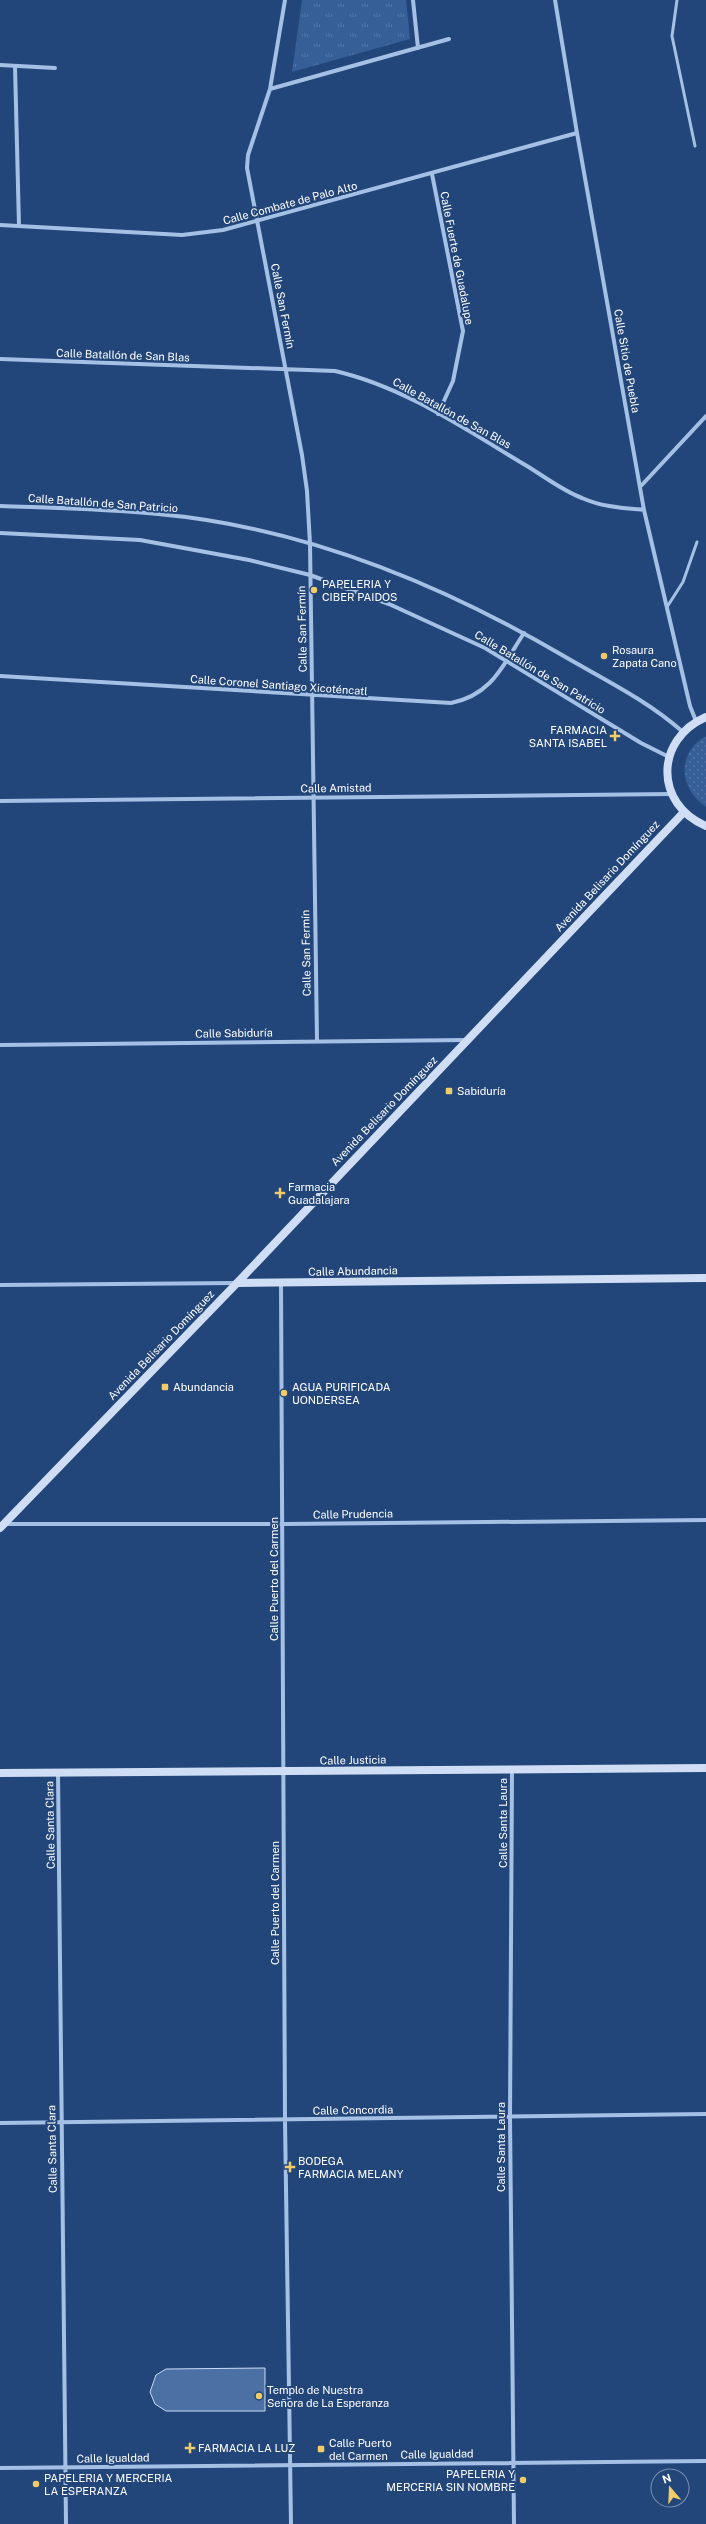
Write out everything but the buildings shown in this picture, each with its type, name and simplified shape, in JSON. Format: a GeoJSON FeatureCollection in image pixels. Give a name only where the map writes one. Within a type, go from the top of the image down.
{"type":"FeatureCollection","features":[{"type":"Feature","properties":{"kind":"street","name":"Calle San Fermín"},"geometry":{"type":"LineString","coordinates":[[285,0],[270,89],[248,155],[247,168],[286,370],[307,491],[310,544],[317,1042]]}},
{"type":"Feature","properties":{"kind":"street"},"geometry":{"type":"LineString","coordinates":[[413,0],[418,48]]}},
{"type":"Feature","properties":{"kind":"street","name":"Calle Sitio de Puebla"},"geometry":{"type":"LineString","coordinates":[[555,0],[576,133],[644,510],[690,706],[696,721]]}},
{"type":"Feature","properties":{"kind":"street"},"geometry":{"type":"LineString","coordinates":[[270,89],[449,39]]}},
{"type":"Feature","properties":{"kind":"street"},"geometry":{"type":"LineString","coordinates":[[0,65],[55,68]]}},
{"type":"Feature","properties":{"kind":"street"},"geometry":{"type":"LineString","coordinates":[[16,66],[19,226]]}},
{"type":"Feature","properties":{"kind":"street","name":"Calle Combate de Palo Alto"},"geometry":{"type":"LineString","coordinates":[[0,224],[182,235],[223,230],[432,174],[576,133]]}},
{"type":"Feature","properties":{"kind":"street","name":"Calle Fuerte de Guadalupe"},"geometry":{"type":"LineString","coordinates":[[432,174],[462,331],[453,381],[438,414]]}},
{"type":"Feature","properties":{"kind":"street","name":"Calle Batallón de San Blas"},"geometry":{"type":"LineString","coordinates":[[0,359],[335,371],[362,377],[382,384],[438,414],[581,498],[612,508],[644,510]]}},
{"type":"Feature","properties":{"kind":"street"},"geometry":{"type":"LineString","coordinates":[[640,487],[706,416]]}},
{"type":"Feature","properties":{"kind":"street","name":"Calle Batallón de San Patricio"},"geometry":{"type":"LineString","coordinates":[[0,506],[159,514],[268,532],[310,544],[409,577],[504,621],[660,712],[683,732]]}},
{"type":"Feature","properties":{"kind":"street","name":"Calle Batallón de San Patricio"},"geometry":{"type":"LineString","coordinates":[[0,534],[140,540],[249,560],[310,576],[389,604],[484,648],[641,743],[669,757]]}},
{"type":"Feature","properties":{"kind":"street","name":"Calle Coronel Santiago Xicoténcatl"},"geometry":{"type":"LineString","coordinates":[[0,676],[312,696],[451,703],[464,700],[483,690],[492,682],[524,633]]}},
{"type":"Feature","properties":{"kind":"street"},"geometry":{"type":"LineString","coordinates":[[706,717],[696,721],[683,732],[669,757],[668,782],[672,794],[684,812],[706,826]]}},
{"type":"Feature","properties":{"kind":"street","name":"Calle Amistad"},"geometry":{"type":"LineString","coordinates":[[0,801],[672,794]]}},
{"type":"Feature","properties":{"kind":"street","name":"Avenida Belisario Domínguez"},"geometry":{"type":"LineString","coordinates":[[1,1525],[237,1283],[684,812]]}},
{"type":"Feature","properties":{"kind":"street","name":"Calle Sabiduría"},"geometry":{"type":"LineString","coordinates":[[0,1045],[467,1040]]}},
{"type":"Feature","properties":{"kind":"street","name":"Calle Abundancia"},"geometry":{"type":"LineString","coordinates":[[0,1285],[706,1278]]}},
{"type":"Feature","properties":{"kind":"street","name":"Calle Puerto del Carmen"},"geometry":{"type":"LineString","coordinates":[[281,1283],[284,1524],[283,1771],[290,2524]]}},
{"type":"Feature","properties":{"kind":"street","name":"Calle Prudencia"},"geometry":{"type":"LineString","coordinates":[[1,1525],[706,1520]]}},
{"type":"Feature","properties":{"kind":"street","name":"Calle Justicia"},"geometry":{"type":"LineString","coordinates":[[0,1773],[706,1768]]}},
{"type":"Feature","properties":{"kind":"street","name":"Calle Santa Laura"},"geometry":{"type":"LineString","coordinates":[[512,1769],[510,2117],[514,2524]]}},
{"type":"Feature","properties":{"kind":"street","name":"Calle Santa Clara"},"geometry":{"type":"LineString","coordinates":[[58,1773],[66,2524]]}},
{"type":"Feature","properties":{"kind":"street","name":"Calle Concordia"},"geometry":{"type":"LineString","coordinates":[[0,2123],[706,2114]]}},
{"type":"Feature","properties":{"kind":"street","name":"Calle Igualdad"},"geometry":{"type":"LineString","coordinates":[[0,2468],[706,2461]]}},
{"type":"Feature","properties":{"kind":"lane"},"geometry":{"type":"LineString","coordinates":[[677,0],[672,36],[695,146]]}},
{"type":"Feature","properties":{"kind":"lane"},"geometry":{"type":"LineString","coordinates":[[667,607],[683,582],[697,542]]}},
{"type":"Feature","properties":{"kind":"green space"},"geometry":{"type":"Polygon","coordinates":[[[302,0],[406,0],[410,39],[292,72],[302,0]]]}},
{"type":"Feature","properties":{"kind":"green space"},"geometry":{"type":"Polygon","coordinates":[[[706,736],[706,807],[690,791],[686,781],[685,771],[686,761],[690,752],[696,743],[706,736]]]}},
{"type":"Feature","properties":{"kind":"place","name":"PAPELERIA Y CIBER PAIDOS"},"geometry":{"type":"Point","coordinates":[314,590]}},
{"type":"Feature","properties":{"kind":"place","name":"Rosaura Zapata Cano"},"geometry":{"type":"Point","coordinates":[604,656]}},
{"type":"Feature","properties":{"kind":"place","name":"FARMACIA SANTA ISABEL"},"geometry":{"type":"Point","coordinates":[615,736]}},
{"type":"Feature","properties":{"kind":"place","name":"Sabiduría"},"geometry":{"type":"Point","coordinates":[449,1091]}},
{"type":"Feature","properties":{"kind":"place","name":"Farmacia Guadalajara"},"geometry":{"type":"Point","coordinates":[280,1193]}},
{"type":"Feature","properties":{"kind":"place","name":"Abundancia"},"geometry":{"type":"Point","coordinates":[165,1387]}},
{"type":"Feature","properties":{"kind":"place","name":"AGUA PURIFICADA UONDERSEA"},"geometry":{"type":"Point","coordinates":[284,1393]}},
{"type":"Feature","properties":{"kind":"place","name":"BODEGA FARMACIA MELANY"},"geometry":{"type":"Point","coordinates":[290,2167]}},
{"type":"Feature","properties":{"kind":"place","name":"Templo de Nuestra Señora de La Esperanza"},"geometry":{"type":"Point","coordinates":[259,2396]}},
{"type":"Feature","properties":{"kind":"place","name":"FARMACIA LA LUZ"},"geometry":{"type":"Point","coordinates":[190,2448]}},
{"type":"Feature","properties":{"kind":"place","name":"Calle Puerto del Carmen"},"geometry":{"type":"Point","coordinates":[321,2449]}},
{"type":"Feature","properties":{"kind":"place","name":"PAPELERIA Y MERCERIA SIN NOMBRE"},"geometry":{"type":"Point","coordinates":[523,2480]}},
{"type":"Feature","properties":{"kind":"place","name":"PAPELERIA Y MERCERIA LA ESPERANZA"},"geometry":{"type":"Point","coordinates":[36,2484]}}]}
